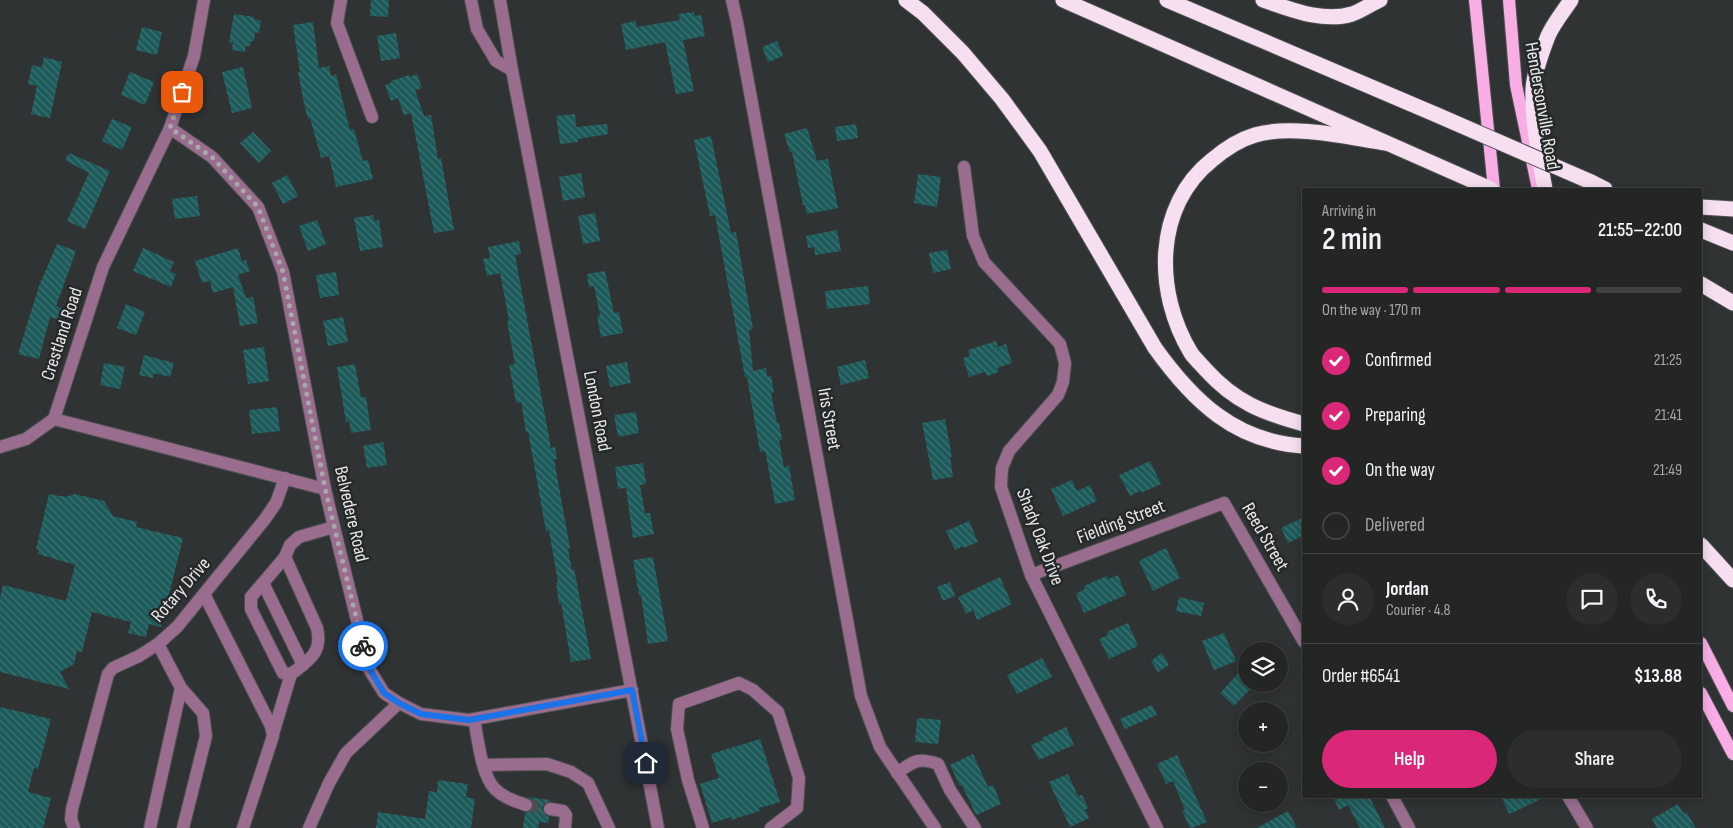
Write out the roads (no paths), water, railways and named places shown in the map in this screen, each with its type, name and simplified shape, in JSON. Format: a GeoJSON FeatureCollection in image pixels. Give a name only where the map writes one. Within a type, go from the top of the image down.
{"type":"FeatureCollection","features":[{"type":"Feature","properties":{"kind":"highway"},"geometry":{"type":"LineString","coordinates":[[906,0],[923,13],[963,53],[1002,99],[1040,151],[1155,348],[1186,388],[1214,413],[1234,426],[1265,439],[1292,446],[1302,446]]}},
{"type":"Feature","properties":{"kind":"highway"},"geometry":{"type":"LineString","coordinates":[[1064,0],[1386,143],[1492,186]]}},
{"type":"Feature","properties":{"kind":"highway"},"geometry":{"type":"LineString","coordinates":[[1167,0],[1437,114],[1603,188]]}},
{"type":"Feature","properties":{"kind":"highway"},"geometry":{"type":"LineString","coordinates":[[1263,0],[1292,10],[1322,17],[1351,14],[1380,0]]}},
{"type":"Feature","properties":{"kind":"highway"},"geometry":{"type":"LineString","coordinates":[[1545,188],[1538,151],[1533,87],[1548,35],[1570,0]]}},
{"type":"Feature","properties":{"kind":"highway"},"geometry":{"type":"LineString","coordinates":[[1302,424],[1272,416],[1240,400],[1216,381],[1192,354],[1177,325],[1167,290],[1165,256],[1170,226],[1182,192],[1198,170],[1227,147],[1255,135],[1282,130],[1386,143]]}},
{"type":"Feature","properties":{"kind":"highway"},"geometry":{"type":"LineString","coordinates":[[1702,207],[1733,209]]}},
{"type":"Feature","properties":{"kind":"highway"},"geometry":{"type":"LineString","coordinates":[[1702,230],[1733,243]]}},
{"type":"Feature","properties":{"kind":"highway"},"geometry":{"type":"LineString","coordinates":[[1702,282],[1733,293]]}},
{"type":"Feature","properties":{"kind":"highway"},"geometry":{"type":"LineString","coordinates":[[1702,283],[1733,303]]}},
{"type":"Feature","properties":{"kind":"highway"},"geometry":{"type":"LineString","coordinates":[[1702,546],[1733,580]]}},
{"type":"Feature","properties":{"kind":"main road"},"geometry":{"type":"LineString","coordinates":[[1475,0],[1492,186]]}},
{"type":"Feature","properties":{"kind":"main road","name":"Hendersonville Road"},"geometry":{"type":"LineString","coordinates":[[1508,0],[1516,85],[1538,188]]}},
{"type":"Feature","properties":{"kind":"main road"},"geometry":{"type":"LineString","coordinates":[[1702,645],[1733,706]]}},
{"type":"Feature","properties":{"kind":"main road"},"geometry":{"type":"LineString","coordinates":[[1702,695],[1733,754]]}},
{"type":"Feature","properties":{"kind":"street","name":"Crestland Road"},"geometry":{"type":"LineString","coordinates":[[54,419],[104,267],[170,128],[194,56],[204,0]]}},
{"type":"Feature","properties":{"kind":"street"},"geometry":{"type":"LineString","coordinates":[[341,0],[337,23],[372,117]]}},
{"type":"Feature","properties":{"kind":"street"},"geometry":{"type":"LineString","coordinates":[[471,0],[478,29],[496,61],[512,70]]}},
{"type":"Feature","properties":{"kind":"street","name":"London Road"},"geometry":{"type":"LineString","coordinates":[[500,0],[658,828]]}},
{"type":"Feature","properties":{"kind":"street","name":"Iris Street"},"geometry":{"type":"LineString","coordinates":[[732,0],[738,22],[861,696],[880,747],[935,828]]}},
{"type":"Feature","properties":{"kind":"street","name":"Belvedere Road"},"geometry":{"type":"LineString","coordinates":[[170,128],[212,157],[258,207],[283,272],[334,527],[369,668],[384,693],[421,714],[469,720],[632,690]]}},
{"type":"Feature","properties":{"kind":"street","name":"Shady Oak Drive"},"geometry":{"type":"LineString","coordinates":[[964,167],[973,236],[984,262],[1060,344],[1065,364],[1063,382],[1058,395],[1008,450],[1002,468],[1000,487],[1031,575],[1157,828]]}},
{"type":"Feature","properties":{"kind":"street"},"geometry":{"type":"LineString","coordinates":[[0,447],[26,439],[54,419],[325,488]]}},
{"type":"Feature","properties":{"kind":"street","name":"Rotary Drive"},"geometry":{"type":"LineString","coordinates":[[74,828],[71,819],[72,809],[108,674],[113,668],[139,656],[158,644],[177,627],[265,519],[276,502],[285,478]]}},
{"type":"Feature","properties":{"kind":"street","name":"Fielding Street"},"geometry":{"type":"LineString","coordinates":[[1031,575],[1224,503]]}},
{"type":"Feature","properties":{"kind":"street","name":"Reed Street"},"geometry":{"type":"LineString","coordinates":[[1224,503],[1302,639]]}},
{"type":"Feature","properties":{"kind":"street"},"geometry":{"type":"LineString","coordinates":[[291,674],[283,673],[251,609],[251,597],[285,557],[290,544],[299,537],[334,527]]}},
{"type":"Feature","properties":{"kind":"street"},"geometry":{"type":"LineString","coordinates":[[243,828],[291,674],[315,655],[320,639],[317,628],[285,557]]}},
{"type":"Feature","properties":{"kind":"street"},"geometry":{"type":"LineString","coordinates":[[263,582],[303,665]]}},
{"type":"Feature","properties":{"kind":"street"},"geometry":{"type":"LineString","coordinates":[[204,594],[264,710],[273,736]]}},
{"type":"Feature","properties":{"kind":"street"},"geometry":{"type":"LineString","coordinates":[[158,644],[180,688],[203,713],[206,736],[183,828]]}},
{"type":"Feature","properties":{"kind":"street"},"geometry":{"type":"LineString","coordinates":[[703,828],[688,780],[677,728],[679,704],[739,682],[753,690],[778,712],[800,778],[797,808],[771,828]]}},
{"type":"Feature","properties":{"kind":"street"},"geometry":{"type":"LineString","coordinates":[[150,828],[180,688]]}},
{"type":"Feature","properties":{"kind":"street"},"geometry":{"type":"LineString","coordinates":[[308,828],[329,783],[346,754],[399,703]]}},
{"type":"Feature","properties":{"kind":"street"},"geometry":{"type":"LineString","coordinates":[[474,719],[488,780],[495,789],[507,798],[526,805]]}},
{"type":"Feature","properties":{"kind":"street"},"geometry":{"type":"LineString","coordinates":[[897,773],[913,762],[924,759],[938,764],[950,790],[975,828]]}},
{"type":"Feature","properties":{"kind":"street"},"geometry":{"type":"LineString","coordinates":[[484,765],[547,764],[571,772],[588,783],[610,828]]}},
{"type":"Feature","properties":{"kind":"street"},"geometry":{"type":"LineString","coordinates":[[1395,798],[1408,828]]}},
{"type":"Feature","properties":{"kind":"street"},"geometry":{"type":"LineString","coordinates":[[1569,798],[1586,828]]}},
{"type":"Feature","properties":{"kind":"street"},"geometry":{"type":"LineString","coordinates":[[550,809],[563,812],[566,815],[565,828]]}},
{"type":"Feature","properties":{"kind":"tunnel"},"geometry":{"type":"LineString","coordinates":[[526,805],[550,809]]}}]}
